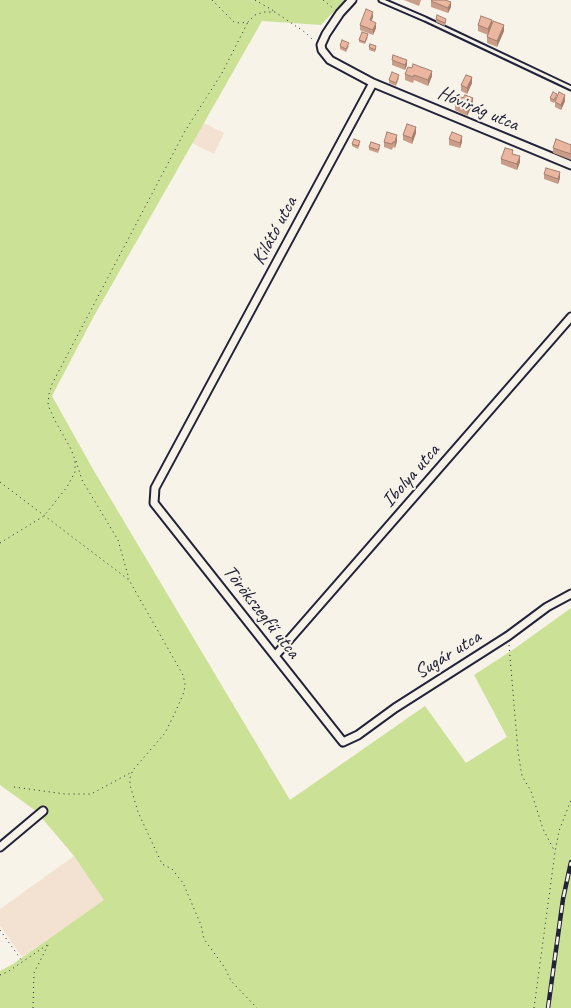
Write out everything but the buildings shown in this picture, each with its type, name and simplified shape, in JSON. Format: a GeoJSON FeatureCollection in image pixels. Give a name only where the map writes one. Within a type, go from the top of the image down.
{"type":"FeatureCollection","features":[{"type":"Feature","properties":{"kind":"street"},"geometry":{"type":"LineString","coordinates":[[352,0],[340,13],[326,34],[321,45],[322,50],[330,60],[373,83]]}},
{"type":"Feature","properties":{"kind":"street","name":"Hóvirág utca"},"geometry":{"type":"LineString","coordinates":[[373,83],[571,165]]}},
{"type":"Feature","properties":{"kind":"street","name":"Kilátó utca"},"geometry":{"type":"LineString","coordinates":[[154,503],[155,488],[373,83]]}},
{"type":"Feature","properties":{"kind":"street","name":"Ibolya utca"},"geometry":{"type":"LineString","coordinates":[[275,656],[571,317]]}},
{"type":"Feature","properties":{"kind":"street","name":"Törökszegfű utca"},"geometry":{"type":"LineString","coordinates":[[154,503],[343,742]]}},
{"type":"Feature","properties":{"kind":"street","name":"Sugár utca"},"geometry":{"type":"LineString","coordinates":[[343,742],[358,735],[395,708],[508,636],[547,607],[571,594]]}},
{"type":"Feature","properties":{"kind":"street"},"geometry":{"type":"LineString","coordinates":[[0,847],[43,811]]}},
{"type":"Feature","properties":{"kind":"lane"},"geometry":{"type":"LineString","coordinates":[[381,0],[571,88]]}},
{"type":"Feature","properties":{"kind":"path"},"geometry":{"type":"LineString","coordinates":[[212,0],[234,22],[240,24],[248,22]]}},
{"type":"Feature","properties":{"kind":"path"},"geometry":{"type":"LineString","coordinates":[[255,0],[306,34],[322,50]]}},
{"type":"Feature","properties":{"kind":"path"},"geometry":{"type":"LineString","coordinates":[[324,0],[340,13]]}},
{"type":"Feature","properties":{"kind":"path"},"geometry":{"type":"LineString","coordinates":[[14,787],[65,794],[91,794],[132,771],[165,733],[184,692],[183,675],[129,580],[118,540],[82,480],[72,449],[48,405],[49,394],[52,384],[185,131],[222,73],[248,22],[264,12],[275,12]]}},
{"type":"Feature","properties":{"kind":"path"},"geometry":{"type":"LineString","coordinates":[[0,542],[44,516],[67,488],[75,472],[75,460]]}},
{"type":"Feature","properties":{"kind":"path"},"geometry":{"type":"LineString","coordinates":[[0,482],[129,580]]}},
{"type":"Feature","properties":{"kind":"path"},"geometry":{"type":"LineString","coordinates":[[508,636],[518,752],[522,776],[530,791],[554,852]]}},
{"type":"Feature","properties":{"kind":"path"},"geometry":{"type":"LineString","coordinates":[[132,771],[130,785],[138,812],[162,864],[172,869],[183,883],[202,925],[204,939],[225,968],[231,981],[257,1008]]}},
{"type":"Feature","properties":{"kind":"path"},"geometry":{"type":"LineString","coordinates":[[534,1008],[554,852],[559,831],[571,800]]}},
{"type":"Feature","properties":{"kind":"path"},"geometry":{"type":"LineString","coordinates":[[0,930],[23,961]]}},
{"type":"Feature","properties":{"kind":"path"},"geometry":{"type":"LineString","coordinates":[[0,975],[48,945],[34,973],[33,1008]]}},
{"type":"Feature","properties":{"kind":"shaded area"},"geometry":{"type":"Polygon","coordinates":[[[202,122],[224,133],[214,154],[192,143],[202,122]]]}},
{"type":"Feature","properties":{"kind":"shaded area"},"geometry":{"type":"Polygon","coordinates":[[[74,856],[105,900],[22,957],[0,926],[0,909],[74,856]]]}},
{"type":"Feature","properties":{"kind":"green space"},"geometry":{"type":"Polygon","coordinates":[[[0,0],[345,0],[321,25],[262,21],[94,316],[52,396],[94,471],[290,800],[425,706],[466,763],[507,737],[474,675],[571,608],[571,1008],[0,1008],[0,971],[13,964],[104,900],[74,856],[36,811],[0,785],[0,0]]]}},
{"type":"Feature","properties":{"kind":"railway"},"geometry":{"type":"LineString","coordinates":[[548,1008],[563,899],[571,862]]}}]}
